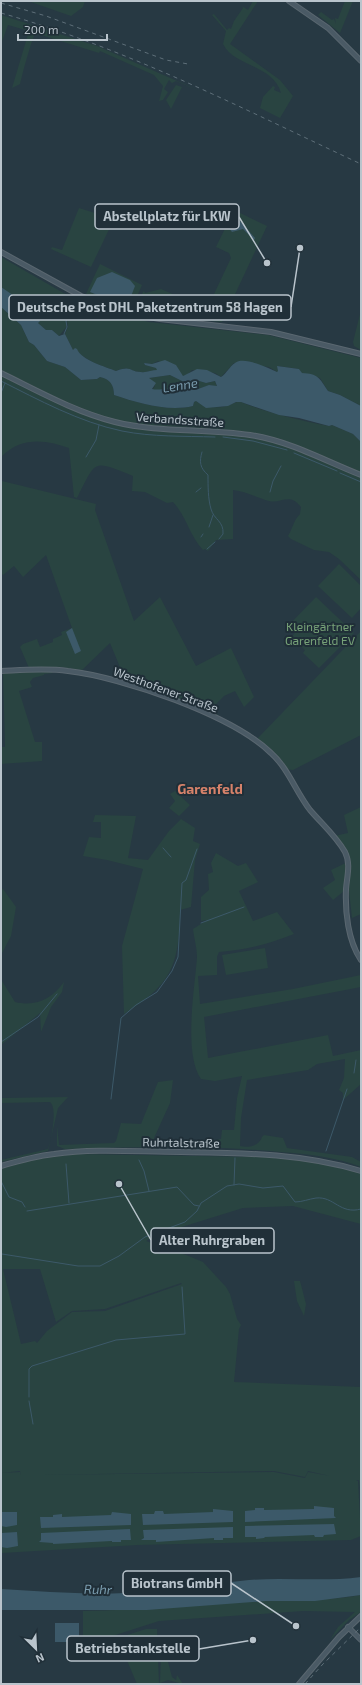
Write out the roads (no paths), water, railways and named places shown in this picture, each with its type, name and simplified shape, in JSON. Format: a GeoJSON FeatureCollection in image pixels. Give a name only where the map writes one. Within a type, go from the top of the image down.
{"type":"FeatureCollection","features":[{"type":"Feature","properties":{"kind":"street"},"geometry":{"type":"LineString","coordinates":[[289,1],[328,28],[345,43],[361,61]]}},
{"type":"Feature","properties":{"kind":"street"},"geometry":{"type":"LineString","coordinates":[[1,252],[85,298],[131,314],[160,320],[271,332],[361,354]]}},
{"type":"Feature","properties":{"kind":"street","name":"Verbandsstraße"},"geometry":{"type":"LineString","coordinates":[[1,373],[81,411],[114,421],[146,428],[221,431],[252,435],[295,447],[361,475]]}},
{"type":"Feature","properties":{"kind":"street","name":"Westhofener Straße"},"geometry":{"type":"LineString","coordinates":[[1,671],[64,670],[105,677],[202,711],[229,724],[267,749],[277,759],[302,799],[345,852],[348,862],[346,891],[349,925],[353,946],[361,960]]}},
{"type":"Feature","properties":{"kind":"street","name":"Ruhrtalstraße"},"geometry":{"type":"LineString","coordinates":[[1,1166],[55,1154],[120,1151],[283,1155],[321,1160],[361,1171]]}},
{"type":"Feature","properties":{"kind":"street"},"geometry":{"type":"LineString","coordinates":[[299,1684],[348,1627],[361,1616]]}},
{"type":"Feature","properties":{"kind":"street"},"geometry":{"type":"LineString","coordinates":[[348,1627],[361,1640]]}},
{"type":"Feature","properties":{"kind":"water"},"geometry":{"type":"Polygon","coordinates":[[[235,219],[240,221],[255,238],[254,240],[243,229],[232,232],[228,227],[235,219]]]}},
{"type":"Feature","properties":{"kind":"water"},"geometry":{"type":"Polygon","coordinates":[[[112,272],[130,280],[135,286],[128,304],[124,306],[90,292],[97,278],[112,272]]]}},
{"type":"Feature","properties":{"kind":"water"},"geometry":{"type":"Polygon","coordinates":[[[1,287],[26,304],[40,321],[38,323],[46,330],[52,330],[59,336],[65,334],[73,350],[75,348],[88,360],[116,371],[125,369],[137,372],[157,370],[156,368],[145,365],[144,363],[152,364],[165,360],[176,365],[183,376],[197,369],[207,370],[221,377],[235,363],[244,361],[256,363],[277,372],[277,366],[299,369],[302,373],[315,375],[328,391],[340,395],[361,406],[361,442],[353,434],[332,425],[329,426],[299,418],[279,415],[241,402],[236,402],[228,406],[206,408],[196,401],[194,402],[193,406],[173,408],[143,404],[114,395],[111,383],[106,379],[100,377],[97,379],[81,380],[65,367],[47,361],[34,345],[29,342],[21,325],[1,307],[1,287]],[[170,375],[149,378],[156,383],[152,389],[171,388],[178,390],[186,384],[198,389],[209,385],[217,386],[215,381],[206,383],[196,380],[190,383],[189,381],[184,382],[170,375]]]}},
{"type":"Feature","properties":{"kind":"water"},"geometry":{"type":"Polygon","coordinates":[[[72,628],[81,651],[75,654],[66,632],[72,628]]]}},
{"type":"Feature","properties":{"kind":"water"},"geometry":{"type":"Polygon","coordinates":[[[314,1506],[334,1508],[334,1516],[336,1518],[245,1522],[245,1511],[255,1510],[255,1508],[264,1508],[264,1510],[314,1509],[314,1506]]]}},
{"type":"Feature","properties":{"kind":"water"},"geometry":{"type":"Polygon","coordinates":[[[213,1509],[233,1511],[233,1522],[143,1525],[142,1514],[154,1514],[155,1511],[163,1511],[164,1514],[213,1512],[213,1509]]]}},
{"type":"Feature","properties":{"kind":"water"},"geometry":{"type":"Polygon","coordinates":[[[1,1512],[17,1512],[17,1525],[6,1527],[1,1526],[1,1512]]]}},
{"type":"Feature","properties":{"kind":"water"},"geometry":{"type":"Polygon","coordinates":[[[112,1512],[131,1514],[131,1525],[41,1528],[40,1517],[53,1517],[53,1515],[62,1514],[62,1517],[111,1515],[112,1512]]]}},
{"type":"Feature","properties":{"kind":"water"},"geometry":{"type":"Polygon","coordinates":[[[334,1524],[336,1534],[324,1535],[323,1537],[315,1537],[314,1535],[265,1537],[256,1539],[256,1537],[245,1537],[245,1526],[334,1524]]]}},
{"type":"Feature","properties":{"kind":"water"},"geometry":{"type":"Polygon","coordinates":[[[233,1527],[233,1538],[223,1538],[223,1540],[214,1540],[214,1538],[156,1542],[156,1540],[141,1540],[144,1538],[143,1530],[233,1527]]]}},
{"type":"Feature","properties":{"kind":"water"},"geometry":{"type":"Polygon","coordinates":[[[130,1529],[131,1540],[121,1540],[121,1542],[112,1541],[53,1544],[39,1542],[41,1540],[41,1533],[130,1529]]]}},
{"type":"Feature","properties":{"kind":"water"},"geometry":{"type":"Polygon","coordinates":[[[17,1532],[18,1546],[7,1548],[1,1547],[1,1533],[17,1532]]]}},
{"type":"Feature","properties":{"kind":"water"},"geometry":{"type":"Polygon","coordinates":[[[361,1577],[361,1595],[315,1601],[266,1601],[147,1610],[1,1610],[1,1589],[78,1593],[125,1593],[171,1590],[249,1580],[333,1579],[361,1577]]]}},
{"type":"Feature","properties":{"kind":"water"},"geometry":{"type":"Polygon","coordinates":[[[55,1623],[79,1623],[79,1642],[55,1642],[55,1623]]]}},
{"type":"Feature","properties":{"kind":"waterway"},"geometry":{"type":"LineString","coordinates":[[64,334],[67,327],[66,321],[78,302]]}},
{"type":"Feature","properties":{"kind":"waterway"},"geometry":{"type":"LineString","coordinates":[[1,381],[60,410],[106,427],[145,434],[215,437]]}},
{"type":"Feature","properties":{"kind":"waterway"},"geometry":{"type":"LineString","coordinates":[[1,393],[5,383]]}},
{"type":"Feature","properties":{"kind":"waterway"},"geometry":{"type":"LineString","coordinates":[[86,457],[96,440],[99,425]]}},
{"type":"Feature","properties":{"kind":"waterway"},"geometry":{"type":"LineString","coordinates":[[223,437],[253,441],[287,450]]}},
{"type":"Feature","properties":{"kind":"waterway"},"geometry":{"type":"LineString","coordinates":[[202,452],[201,465],[203,470],[208,475],[209,497],[212,513],[222,526],[223,530],[223,534],[219,539]]}},
{"type":"Feature","properties":{"kind":"waterway"},"geometry":{"type":"LineString","coordinates":[[294,453],[337,471]]}},
{"type":"Feature","properties":{"kind":"waterway"},"geometry":{"type":"LineString","coordinates":[[270,492],[273,481],[281,466]]}},
{"type":"Feature","properties":{"kind":"waterway"},"geometry":{"type":"LineString","coordinates":[[340,473],[361,482]]}},
{"type":"Feature","properties":{"kind":"waterway"},"geometry":{"type":"LineString","coordinates":[[196,492],[201,488]]}},
{"type":"Feature","properties":{"kind":"waterway"},"geometry":{"type":"LineString","coordinates":[[209,527],[213,515]]}},
{"type":"Feature","properties":{"kind":"waterway"},"geometry":{"type":"LineString","coordinates":[[207,549],[215,542]]}},
{"type":"Feature","properties":{"kind":"waterway"},"geometry":{"type":"LineString","coordinates":[[163,848],[171,857]]}},
{"type":"Feature","properties":{"kind":"waterway"},"geometry":{"type":"LineString","coordinates":[[111,1099],[121,1018],[136,1005],[157,992],[172,971],[178,957],[182,883],[186,880],[197,849]]}},
{"type":"Feature","properties":{"kind":"waterway"},"geometry":{"type":"LineString","coordinates":[[201,923],[244,907]]}},
{"type":"Feature","properties":{"kind":"waterway"},"geometry":{"type":"LineString","coordinates":[[1,1042],[38,1017],[57,994]]}},
{"type":"Feature","properties":{"kind":"waterway"},"geometry":{"type":"LineString","coordinates":[[354,1073],[356,1060]]}},
{"type":"Feature","properties":{"kind":"waterway"},"geometry":{"type":"LineString","coordinates":[[326,1151],[347,1089]]}},
{"type":"Feature","properties":{"kind":"waterway"},"geometry":{"type":"LineString","coordinates":[[234,1185],[235,1158]]}},
{"type":"Feature","properties":{"kind":"waterway"},"geometry":{"type":"LineString","coordinates":[[139,1160],[144,1171],[149,1191]]}},
{"type":"Feature","properties":{"kind":"waterway"},"geometry":{"type":"LineString","coordinates":[[66,1164],[69,1203]]}},
{"type":"Feature","properties":{"kind":"waterway"},"geometry":{"type":"LineString","coordinates":[[1,1181],[9,1197],[22,1202],[25,1207]]}},
{"type":"Feature","properties":{"kind":"waterway"},"geometry":{"type":"LineString","coordinates":[[2,1254],[78,1266],[100,1266],[119,1256],[145,1237],[185,1222],[197,1211],[201,1203],[227,1186],[239,1184],[263,1188],[283,1186],[295,1202],[322,1198],[348,1210],[361,1209]]}},
{"type":"Feature","properties":{"kind":"waterway"},"geometry":{"type":"LineString","coordinates":[[27,1211],[177,1187],[194,1205],[199,1206]]}},
{"type":"Feature","properties":{"kind":"waterway"},"geometry":{"type":"LineString","coordinates":[[29,1397],[29,1369],[32,1366],[116,1340],[185,1334],[182,1287]]}},
{"type":"Feature","properties":{"kind":"waterway"},"geometry":{"type":"LineString","coordinates":[[29,1401],[33,1424]]}},
{"type":"Feature","properties":{"kind":"railway"},"geometry":{"type":"LineString","coordinates":[[1,3],[46,16],[166,60],[188,64]]}},
{"type":"Feature","properties":{"kind":"railway"},"geometry":{"type":"LineString","coordinates":[[1,13],[48,27],[139,62],[228,101],[361,164]]}},
{"type":"Feature","properties":{"kind":"railway"},"geometry":{"type":"LineString","coordinates":[[305,1684],[361,1627]]}},
{"type":"Feature","properties":{"kind":"place","name":"Deutsche Post DHL Paketzentrum 58 Hagen"},"geometry":{"type":"Point","coordinates":[300,248]}},
{"type":"Feature","properties":{"kind":"place","name":"Abstellplatz für LKW"},"geometry":{"type":"Point","coordinates":[267,263]}},
{"type":"Feature","properties":{"kind":"place","name":"Alter Ruhrgraben"},"geometry":{"type":"Point","coordinates":[119,1184]}},
{"type":"Feature","properties":{"kind":"place","name":"Biotrans GmbH"},"geometry":{"type":"Point","coordinates":[296,1626]}},
{"type":"Feature","properties":{"kind":"place","name":"Betriebstankstelle"},"geometry":{"type":"Point","coordinates":[253,1640]}},
{"type":"Feature","properties":{"kind":"district","name":"Garenfeld"},"geometry":{"type":"Point","coordinates":[210,788]}},
{"type":"Feature","properties":{"kind":"water label","name":"Lenne"},"geometry":{"type":"Point","coordinates":[180,385]}},
{"type":"Feature","properties":{"kind":"water label","name":"Ruhr"},"geometry":{"type":"Point","coordinates":[98,1589]}},
{"type":"Feature","properties":{"kind":"park label","name":"Kleingärtner Garenfeld EV"},"geometry":{"type":"Point","coordinates":[320,633]}}]}
